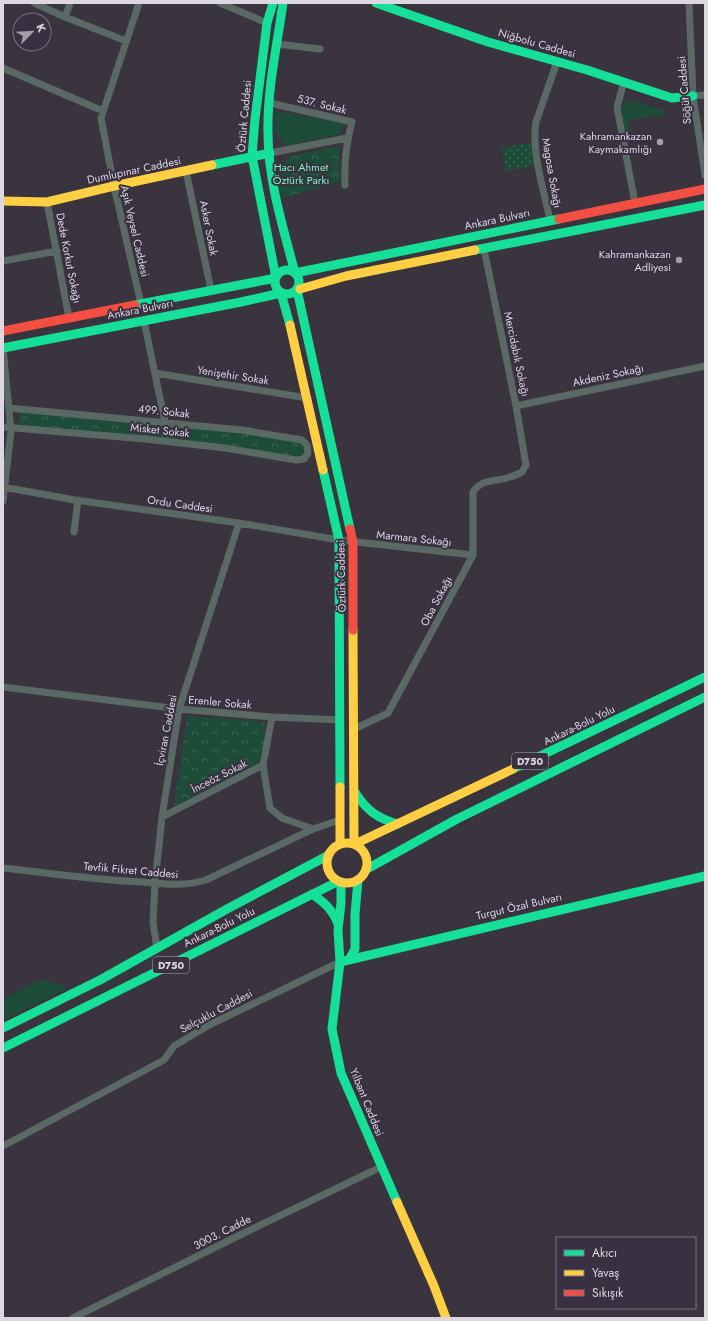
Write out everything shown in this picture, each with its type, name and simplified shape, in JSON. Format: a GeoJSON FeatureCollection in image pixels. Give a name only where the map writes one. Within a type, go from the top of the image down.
{"type":"FeatureCollection","features":[{"type":"Feature","properties":{"kind":"main road","name":"Öztürk Caddesi"},"geometry":{"type":"LineString","coordinates":[[273,3],[268,23],[256,105],[252,156],[276,278]]}},
{"type":"Feature","properties":{"kind":"main road"},"geometry":{"type":"LineString","coordinates":[[283,3],[268,123],[275,195],[295,273],[299,281],[297,290]]}},
{"type":"Feature","properties":{"kind":"main road","name":"Niğbolu Caddesi"},"geometry":{"type":"LineString","coordinates":[[378,3],[488,42],[624,82],[672,98],[693,96]]}},
{"type":"Feature","properties":{"kind":"main road","name":"Dumlupınar Caddesi"},"geometry":{"type":"LineString","coordinates":[[3,201],[47,202],[114,186],[270,153]]}},
{"type":"Feature","properties":{"kind":"main road","name":"Ankara Bulvarı"},"geometry":{"type":"LineString","coordinates":[[3,331],[276,278],[280,273],[285,271],[295,273],[705,189]]}},
{"type":"Feature","properties":{"kind":"main road","name":"Ankara Bulvarı"},"geometry":{"type":"LineString","coordinates":[[3,348],[281,293],[288,294],[346,276],[705,206]]}},
{"type":"Feature","properties":{"kind":"main road"},"geometry":{"type":"LineString","coordinates":[[276,278],[277,288],[281,293]]}},
{"type":"Feature","properties":{"kind":"main road","name":"Öztürk Caddesi"},"geometry":{"type":"LineString","coordinates":[[297,290],[353,542],[354,844]]}},
{"type":"Feature","properties":{"kind":"main road","name":"Öztürk Caddesi"},"geometry":{"type":"LineString","coordinates":[[281,293],[288,316],[307,398],[338,540],[340,844]]}},
{"type":"Feature","properties":{"kind":"main road","name":"Ankara-Bolu Yolu"},"geometry":{"type":"LineString","coordinates":[[354,844],[450,800],[705,677]]}},
{"type":"Feature","properties":{"kind":"main road","name":"D750"},"geometry":{"type":"LineString","coordinates":[[367,869],[457,819],[705,697]]}},
{"type":"Feature","properties":{"kind":"main road"},"geometry":{"type":"LineString","coordinates":[[355,792],[362,804],[372,814],[384,821],[398,824]]}},
{"type":"Feature","properties":{"kind":"main road"},"geometry":{"type":"LineString","coordinates":[[345,842],[354,844],[359,846],[366,854],[367,869],[358,880],[350,883],[340,882],[331,875],[328,870],[327,860],[333,848],[345,842]]}},
{"type":"Feature","properties":{"kind":"main road","name":"Ankara-Bolu Yolu"},"geometry":{"type":"LineString","coordinates":[[3,1028],[100,980],[227,909],[329,855]]}},
{"type":"Feature","properties":{"kind":"main road","name":"Turgut Özal Bulvarı"},"geometry":{"type":"LineString","coordinates":[[344,961],[705,876]]}},
{"type":"Feature","properties":{"kind":"main road","name":"Yılbant Caddesi"},"geometry":{"type":"LineString","coordinates":[[344,961],[355,949],[355,914],[358,880]]}},
{"type":"Feature","properties":{"kind":"main road","name":"Ankara-Bolu Yolu"},"geometry":{"type":"LineString","coordinates":[[3,1048],[312,894],[340,882]]}},
{"type":"Feature","properties":{"kind":"main road","name":"Yılbant Caddesi"},"geometry":{"type":"LineString","coordinates":[[340,882],[341,903],[338,924],[344,961],[332,1029],[341,1073],[434,1286],[446,1318]]}},
{"type":"Feature","properties":{"kind":"main road"},"geometry":{"type":"LineString","coordinates":[[312,894],[330,908],[338,924]]}},
{"type":"Feature","properties":{"kind":"street"},"geometry":{"type":"LineString","coordinates":[[34,3],[65,18],[126,41]]}},
{"type":"Feature","properties":{"kind":"street"},"geometry":{"type":"LineString","coordinates":[[65,18],[70,3]]}},
{"type":"Feature","properties":{"kind":"street","name":"Aşık Veysel Caddesi"},"geometry":{"type":"LineString","coordinates":[[139,3],[103,111],[101,124],[141,304]]}},
{"type":"Feature","properties":{"kind":"street"},"geometry":{"type":"LineString","coordinates":[[220,3],[268,23]]}},
{"type":"Feature","properties":{"kind":"street","name":"Söğüt Caddesi"},"geometry":{"type":"LineString","coordinates":[[689,3],[693,96],[705,175]]}},
{"type":"Feature","properties":{"kind":"street"},"geometry":{"type":"LineString","coordinates":[[277,44],[320,50]]}},
{"type":"Feature","properties":{"kind":"street","name":"Magosa Sokağı"},"geometry":{"type":"LineString","coordinates":[[550,220],[534,147],[534,133],[536,122],[557,62]]}},
{"type":"Feature","properties":{"kind":"street"},"geometry":{"type":"LineString","coordinates":[[3,68],[103,111]]}},
{"type":"Feature","properties":{"kind":"street"},"geometry":{"type":"LineString","coordinates":[[624,82],[617,107],[635,203]]}},
{"type":"Feature","properties":{"kind":"street"},"geometry":{"type":"LineString","coordinates":[[693,96],[705,95]]}},
{"type":"Feature","properties":{"kind":"street","name":"537. Sokak"},"geometry":{"type":"LineString","coordinates":[[270,102],[352,122],[347,138]]}},
{"type":"Feature","properties":{"kind":"street"},"geometry":{"type":"LineString","coordinates":[[270,153],[347,138],[344,160],[345,185]]}},
{"type":"Feature","properties":{"kind":"street","name":"Asker Sokak"},"geometry":{"type":"LineString","coordinates":[[186,171],[210,290]]}},
{"type":"Feature","properties":{"kind":"street","name":"Dede Korkut Sokağı"},"geometry":{"type":"LineString","coordinates":[[47,202],[69,318]]}},
{"type":"Feature","properties":{"kind":"street","name":"Mercidabık Sokağı"},"geometry":{"type":"LineString","coordinates":[[473,492],[477,486],[482,483],[510,477],[522,472],[526,465],[516,406],[484,249]]}},
{"type":"Feature","properties":{"kind":"street"},"geometry":{"type":"LineString","coordinates":[[3,261],[57,252]]}},
{"type":"Feature","properties":{"kind":"street"},"geometry":{"type":"LineString","coordinates":[[144,321],[165,422]]}},
{"type":"Feature","properties":{"kind":"street"},"geometry":{"type":"LineString","coordinates":[[3,348],[9,408],[3,501]]}},
{"type":"Feature","properties":{"kind":"street","name":"Akdeniz Sokağı"},"geometry":{"type":"LineString","coordinates":[[516,406],[705,366]]}},
{"type":"Feature","properties":{"kind":"street","name":"Yenişehir Sokak"},"geometry":{"type":"LineString","coordinates":[[155,374],[307,398]]}},
{"type":"Feature","properties":{"kind":"street","name":"499. Sokak"},"geometry":{"type":"LineString","coordinates":[[9,408],[242,430],[293,438],[304,442],[309,451]]}},
{"type":"Feature","properties":{"kind":"street","name":"Misket Sokak"},"geometry":{"type":"LineString","coordinates":[[7,427],[217,447],[296,460],[304,459],[309,451]]}},
{"type":"Feature","properties":{"kind":"street","name":"Ordu Caddesi"},"geometry":{"type":"LineString","coordinates":[[4,487],[78,500],[239,523],[353,542]]}},
{"type":"Feature","properties":{"kind":"street","name":"Oba Sokağı"},"geometry":{"type":"LineString","coordinates":[[354,729],[388,713],[473,555],[473,492]]}},
{"type":"Feature","properties":{"kind":"street"},"geometry":{"type":"LineString","coordinates":[[74,532],[78,500]]}},
{"type":"Feature","properties":{"kind":"street","name":"İçviran Caddesi"},"geometry":{"type":"LineString","coordinates":[[157,948],[154,922],[155,883],[162,817],[179,709],[239,523]]}},
{"type":"Feature","properties":{"kind":"street","name":"Marmara Sokağı"},"geometry":{"type":"LineString","coordinates":[[353,542],[473,555]]}},
{"type":"Feature","properties":{"kind":"street","name":"Erenler Sokak"},"geometry":{"type":"LineString","coordinates":[[3,687],[179,709],[272,717],[340,720]]}},
{"type":"Feature","properties":{"kind":"street","name":"İnceöz Sokak"},"geometry":{"type":"LineString","coordinates":[[162,817],[264,765],[272,717]]}},
{"type":"Feature","properties":{"kind":"street"},"geometry":{"type":"LineString","coordinates":[[264,765],[270,808],[282,818],[313,829]]}},
{"type":"Feature","properties":{"kind":"street","name":"Tevfik Fikret Caddesi"},"geometry":{"type":"LineString","coordinates":[[3,868],[112,881],[178,885],[192,884],[206,880],[313,829],[340,820]]}},
{"type":"Feature","properties":{"kind":"street","name":"Selçuklu Caddesi"},"geometry":{"type":"LineString","coordinates":[[3,1146],[164,1060],[174,1046],[209,1026],[344,961]]}},
{"type":"Feature","properties":{"kind":"street","name":"3003. Cadde"},"geometry":{"type":"LineString","coordinates":[[73,1318],[381,1167]]}},
{"type":"Feature","properties":{"kind":"green space"},"geometry":{"type":"Polygon","coordinates":[[[628,100],[664,110],[664,115],[629,120],[630,133],[626,133],[621,108],[628,100]]]}},
{"type":"Feature","properties":{"kind":"green space"},"geometry":{"type":"Polygon","coordinates":[[[275,111],[346,124],[345,127],[342,126],[341,134],[286,146],[274,130],[275,111]]]}},
{"type":"Feature","properties":{"kind":"green space"},"geometry":{"type":"Polygon","coordinates":[[[531,143],[535,165],[506,171],[502,147],[531,143]]]}},
{"type":"Feature","properties":{"kind":"green space","name":"Hacı Ahmet Öztürk Parkı"},"geometry":{"type":"Polygon","coordinates":[[[339,146],[340,181],[283,198],[276,176],[288,157],[339,146]]]}},
{"type":"Feature","properties":{"kind":"green space"},"geometry":{"type":"Polygon","coordinates":[[[20,412],[161,424],[266,436],[301,442],[305,450],[301,457],[295,458],[18,425],[20,412]]]}},
{"type":"Feature","properties":{"kind":"green space"},"geometry":{"type":"Polygon","coordinates":[[[187,716],[265,722],[264,745],[256,766],[174,806],[187,716]]]}},
{"type":"Feature","properties":{"kind":"green space"},"geometry":{"type":"Polygon","coordinates":[[[40,980],[64,985],[66,989],[3,1020],[3,1000],[40,980]]]}},
{"type":"Feature","properties":{"kind":"traffic: fast"},"geometry":{"type":"LineString","coordinates":[[135,305],[276,278],[252,156],[267,23],[273,3]]}},
{"type":"Feature","properties":{"kind":"traffic: fast"},"geometry":{"type":"LineString","coordinates":[[283,3],[269,101],[268,133],[273,186],[295,273],[559,219]]}},
{"type":"Feature","properties":{"kind":"traffic: fast"},"geometry":{"type":"LineString","coordinates":[[376,3],[488,42],[587,70],[672,98],[693,96]]}},
{"type":"Feature","properties":{"kind":"traffic: fast"},"geometry":{"type":"LineString","coordinates":[[212,165],[270,153]]}},
{"type":"Feature","properties":{"kind":"traffic: fast"},"geometry":{"type":"LineString","coordinates":[[475,250],[705,205]]}},
{"type":"Feature","properties":{"kind":"traffic: fast"},"geometry":{"type":"LineString","coordinates":[[287,270],[292,271],[298,277],[299,282],[298,287],[292,293],[287,294],[282,293],[276,287],[275,282],[276,277],[282,271],[287,270]]}},
{"type":"Feature","properties":{"kind":"traffic: fast"},"geometry":{"type":"LineString","coordinates":[[300,289],[297,290],[350,529]]}},
{"type":"Feature","properties":{"kind":"traffic: fast"},"geometry":{"type":"LineString","coordinates":[[3,348],[281,293],[290,325]]}},
{"type":"Feature","properties":{"kind":"traffic: fast"},"geometry":{"type":"LineString","coordinates":[[323,470],[339,540],[340,787]]}},
{"type":"Feature","properties":{"kind":"traffic: fast"},"geometry":{"type":"LineString","coordinates":[[513,769],[705,677]]}},
{"type":"Feature","properties":{"kind":"traffic: fast"},"geometry":{"type":"LineString","coordinates":[[367,869],[457,819],[705,697]]}},
{"type":"Feature","properties":{"kind":"traffic: fast"},"geometry":{"type":"LineString","coordinates":[[355,792],[373,813],[398,824]]}},
{"type":"Feature","properties":{"kind":"traffic: fast"},"geometry":{"type":"LineString","coordinates":[[3,1028],[100,980],[227,909],[329,855]]}},
{"type":"Feature","properties":{"kind":"traffic: fast"},"geometry":{"type":"LineString","coordinates":[[340,962],[705,876]]}},
{"type":"Feature","properties":{"kind":"traffic: fast"},"geometry":{"type":"LineString","coordinates":[[349,960],[355,949],[355,914],[358,880]]}},
{"type":"Feature","properties":{"kind":"traffic: fast"},"geometry":{"type":"LineString","coordinates":[[3,1048],[339,881]]}},
{"type":"Feature","properties":{"kind":"traffic: fast"},"geometry":{"type":"LineString","coordinates":[[341,882],[341,903],[338,930],[340,962],[332,1029],[341,1073],[397,1202]]}},
{"type":"Feature","properties":{"kind":"traffic: fast"},"geometry":{"type":"LineString","coordinates":[[312,894],[328,907],[338,924]]}},
{"type":"Feature","properties":{"kind":"traffic: slow"},"geometry":{"type":"LineString","coordinates":[[3,201],[47,202],[212,165]]}},
{"type":"Feature","properties":{"kind":"traffic: slow"},"geometry":{"type":"LineString","coordinates":[[300,289],[346,276],[475,250]]}},
{"type":"Feature","properties":{"kind":"traffic: slow"},"geometry":{"type":"LineString","coordinates":[[290,325],[323,470]]}},
{"type":"Feature","properties":{"kind":"traffic: slow"},"geometry":{"type":"LineString","coordinates":[[353,630],[354,844]]}},
{"type":"Feature","properties":{"kind":"traffic: slow"},"geometry":{"type":"LineString","coordinates":[[355,844],[513,769]]}},
{"type":"Feature","properties":{"kind":"traffic: slow"},"geometry":{"type":"LineString","coordinates":[[340,787],[340,844]]}},
{"type":"Feature","properties":{"kind":"traffic: slow"},"geometry":{"type":"LineString","coordinates":[[351,843],[358,846],[364,852],[367,863],[366,871],[358,880],[351,883],[343,883],[336,880],[328,871],[327,859],[330,852],[339,844],[351,843]]}},
{"type":"Feature","properties":{"kind":"traffic: slow"},"geometry":{"type":"LineString","coordinates":[[397,1202],[434,1286],[446,1318]]}},
{"type":"Feature","properties":{"kind":"traffic: jam"},"geometry":{"type":"LineString","coordinates":[[559,219],[705,189]]}},
{"type":"Feature","properties":{"kind":"traffic: jam"},"geometry":{"type":"LineString","coordinates":[[3,331],[135,305]]}},
{"type":"Feature","properties":{"kind":"traffic: jam"},"geometry":{"type":"LineString","coordinates":[[350,529],[353,542],[353,630]]}},
{"type":"Feature","properties":{"kind":"place","name":"Kahramankazan Kaymakamlığı"},"geometry":{"type":"Point","coordinates":[660,142]}},
{"type":"Feature","properties":{"kind":"place","name":"Kahramankazan Adliyesi"},"geometry":{"type":"Point","coordinates":[679,260]}}]}
